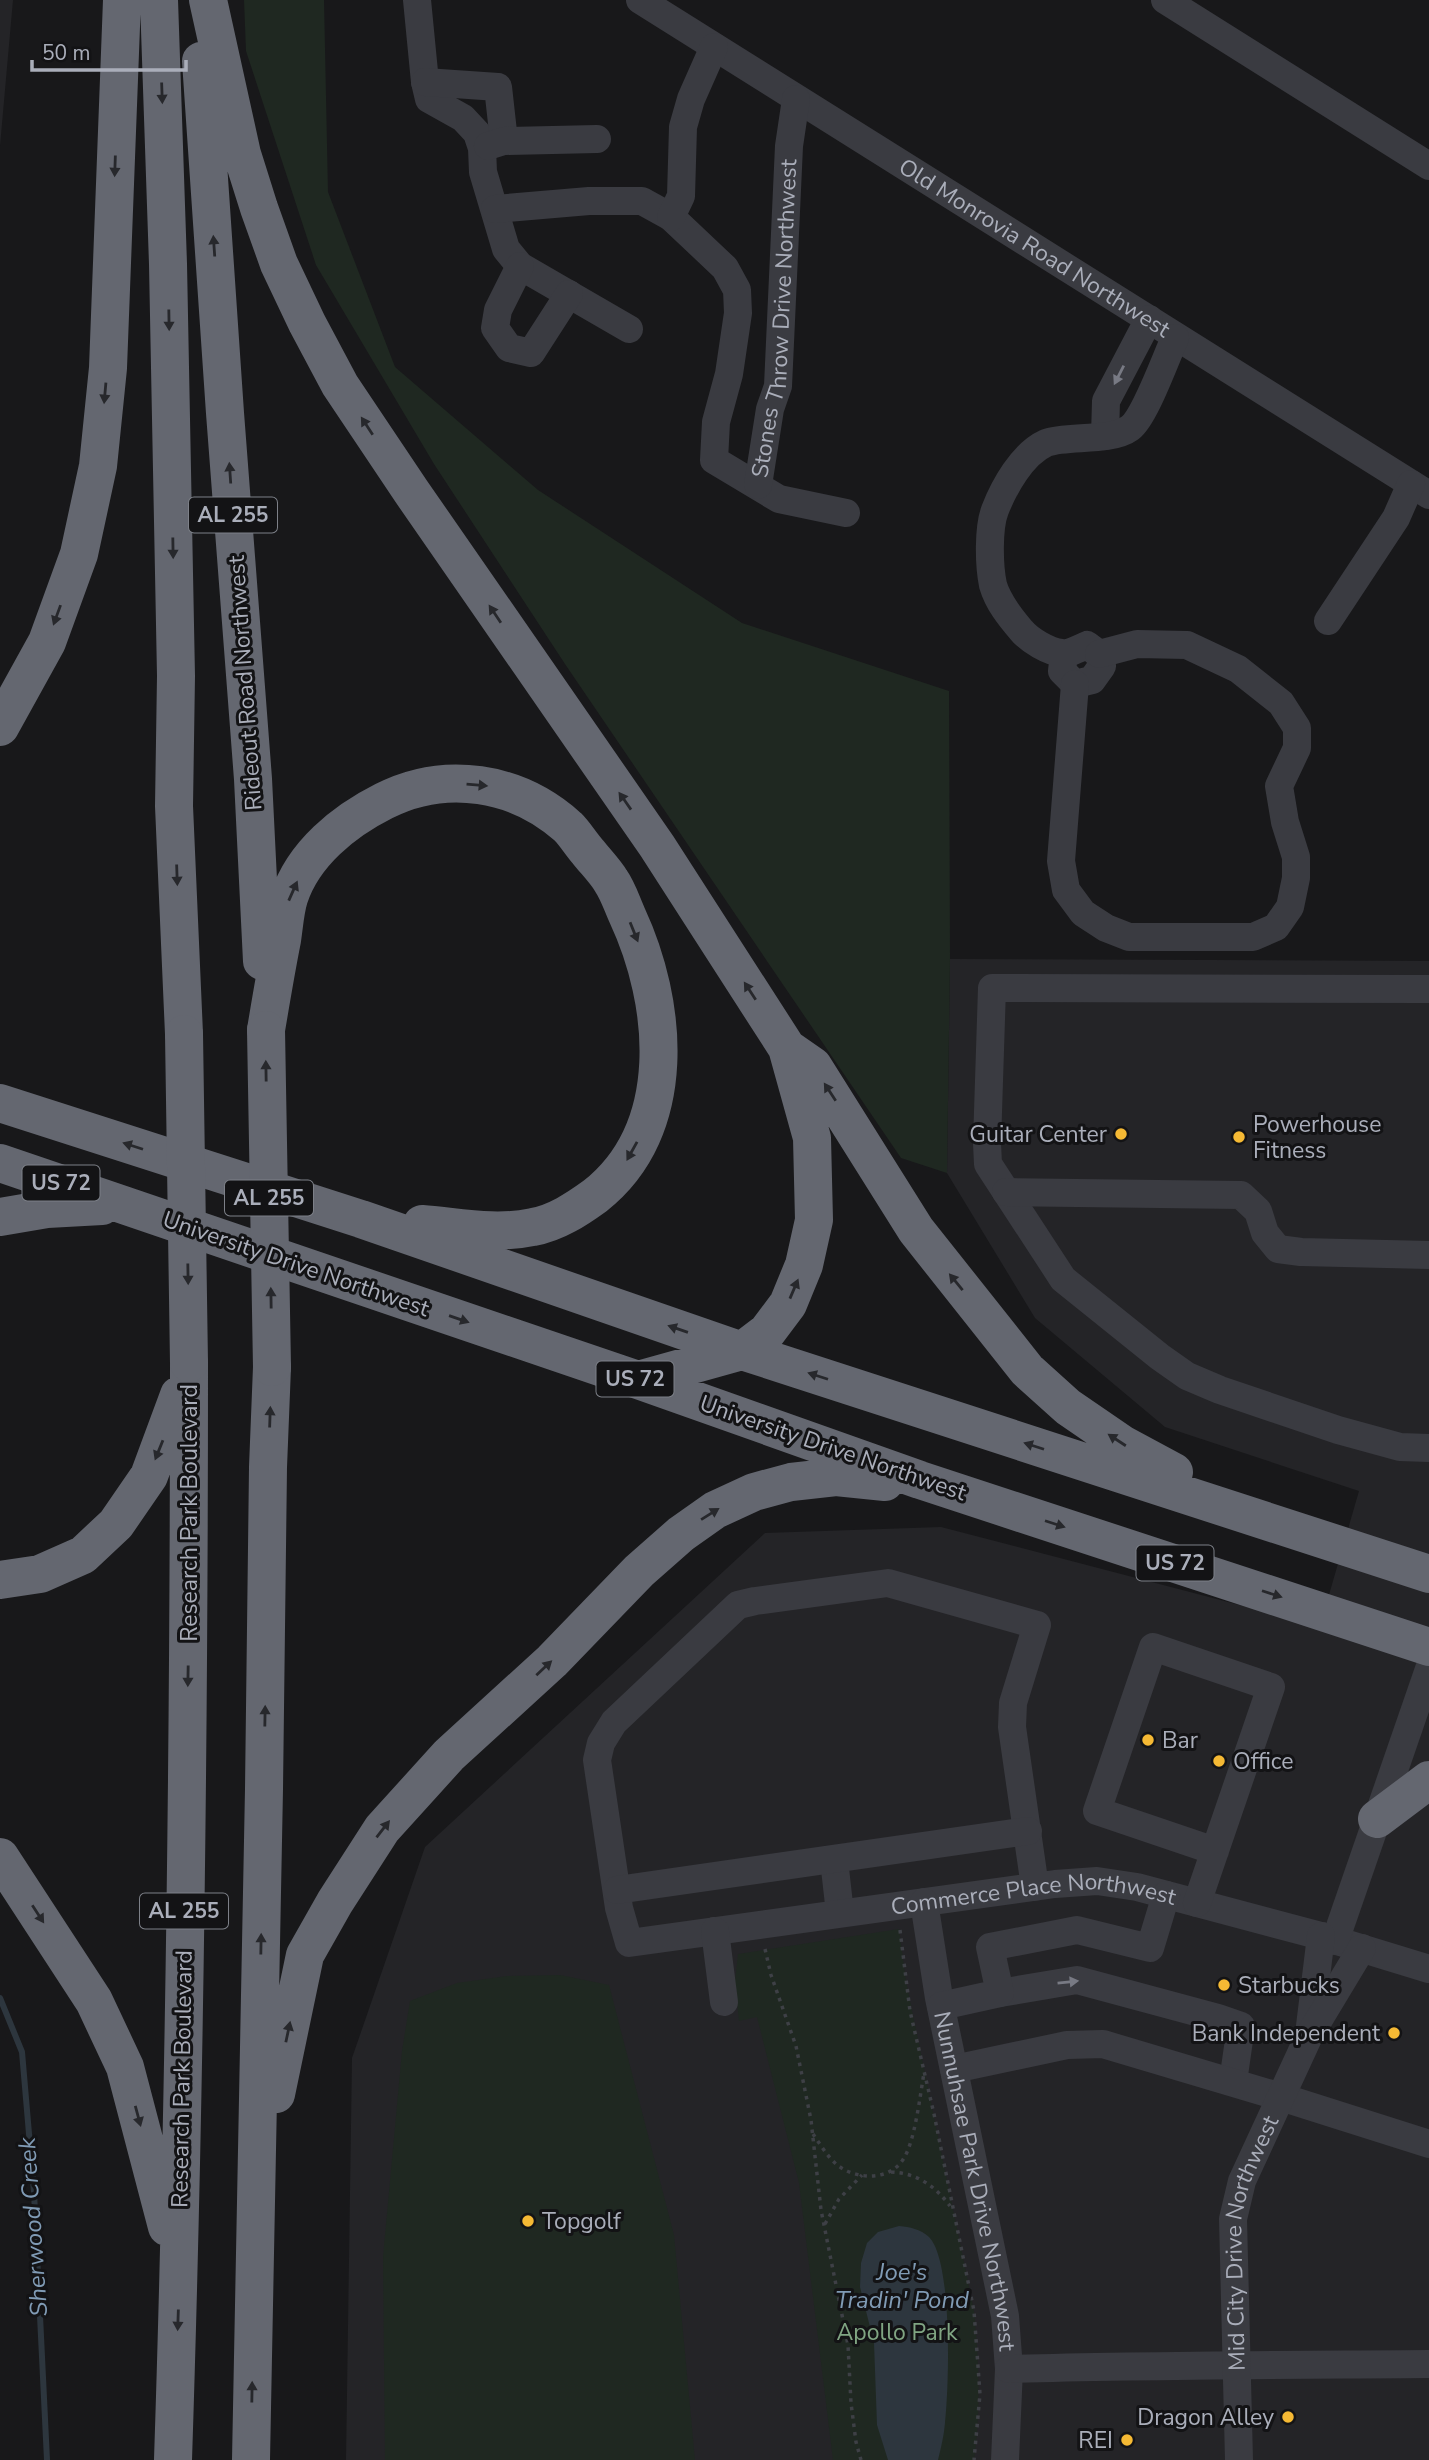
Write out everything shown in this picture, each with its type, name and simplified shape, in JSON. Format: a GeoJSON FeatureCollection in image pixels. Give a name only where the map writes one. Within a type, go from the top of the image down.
{"type":"FeatureCollection","features":[{"type":"Feature","properties":{"kind":"highway"},"geometry":{"type":"LineString","coordinates":[[0,727],[47,642],[79,554],[98,466],[108,368],[122,0]]}},
{"type":"Feature","properties":{"kind":"highway","name":"AL 255"},"geometry":{"type":"LineString","coordinates":[[159,0],[176,662],[174,806],[184,1034],[190,1363]]}},
{"type":"Feature","properties":{"kind":"highway"},"geometry":{"type":"LineString","coordinates":[[206,0],[242,154],[259,208],[279,264],[340,385],[657,846],[787,1048],[812,1138],[814,1220],[804,1265],[788,1304],[767,1332],[742,1351],[638,1380]]}},
{"type":"Feature","properties":{"kind":"highway","name":"Rideout Road Northwest"},"geometry":{"type":"LineString","coordinates":[[206,0],[200,39],[253,779],[266,1030],[272,1367],[256,2195]]}},
{"type":"Feature","properties":{"kind":"highway"},"geometry":{"type":"LineString","coordinates":[[266,1030],[289,897],[307,863],[328,839],[358,814],[400,793],[437,784],[498,787],[534,802],[569,828],[611,881],[637,935],[656,1001],[660,1044],[657,1085],[645,1128],[608,1186],[575,1211],[536,1227],[493,1232],[361,1219]]}},
{"type":"Feature","properties":{"kind":"highway"},"geometry":{"type":"LineString","coordinates":[[787,1048],[813,1066],[916,1230],[1027,1370],[1068,1407],[1122,1444],[1263,1520]]}},
{"type":"Feature","properties":{"kind":"highway","name":"US 72"},"geometry":{"type":"LineString","coordinates":[[0,1103],[361,1219],[742,1351],[1429,1574]]}},
{"type":"Feature","properties":{"kind":"highway","name":"University Drive Northwest"},"geometry":{"type":"LineString","coordinates":[[0,1163],[638,1380],[920,1480],[1429,1647]]}},
{"type":"Feature","properties":{"kind":"highway"},"geometry":{"type":"LineString","coordinates":[[0,1217],[47,1209],[121,1206]]}},
{"type":"Feature","properties":{"kind":"highway"},"geometry":{"type":"LineString","coordinates":[[0,1580],[40,1574],[83,1555],[116,1524],[149,1476],[190,1363]]}},
{"type":"Feature","properties":{"kind":"highway","name":"Research Park Boulevard"},"geometry":{"type":"LineString","coordinates":[[173,2460],[179,2274],[190,1363]]}},
{"type":"Feature","properties":{"kind":"highway"},"geometry":{"type":"LineString","coordinates":[[256,2195],[305,1955],[382,1829],[449,1755],[552,1661],[639,1571],[681,1534],[715,1510],[754,1492],[791,1482],[836,1477],[883,1482],[920,1480]]}},
{"type":"Feature","properties":{"kind":"highway"},"geometry":{"type":"LineString","coordinates":[[1377,1819],[1429,1780]]}},
{"type":"Feature","properties":{"kind":"highway"},"geometry":{"type":"LineString","coordinates":[[0,1857],[94,2001],[125,2067],[179,2274]]}},
{"type":"Feature","properties":{"kind":"highway","name":"AL 255"},"geometry":{"type":"LineString","coordinates":[[251,2460],[256,2195]]}},
{"type":"Feature","properties":{"kind":"street"},"geometry":{"type":"LineString","coordinates":[[417,0],[429,99],[463,118],[493,145],[597,139]]}},
{"type":"Feature","properties":{"kind":"street","name":"Old Monrovia Road Northwest"},"geometry":{"type":"LineString","coordinates":[[640,0],[1420,490]]}},
{"type":"Feature","properties":{"kind":"street"},"geometry":{"type":"LineString","coordinates":[[1165,0],[1429,166]]}},
{"type":"Feature","properties":{"kind":"street"},"geometry":{"type":"LineString","coordinates":[[671,217],[681,196],[683,127],[691,99],[715,47]]}},
{"type":"Feature","properties":{"kind":"street"},"geometry":{"type":"LineString","coordinates":[[425,82],[498,87],[493,145],[483,173],[506,249],[520,266],[629,329]]}},
{"type":"Feature","properties":{"kind":"street","name":"Stones Throw Drive Northwest"},"geometry":{"type":"LineString","coordinates":[[796,99],[789,146],[778,386],[767,421],[758,485],[779,499],[846,513]]}},
{"type":"Feature","properties":{"kind":"street"},"geometry":{"type":"LineString","coordinates":[[495,209],[589,201],[642,201],[671,217],[726,268],[737,290],[738,313],[729,374],[716,422],[714,460],[758,485]]}},
{"type":"Feature","properties":{"kind":"street"},"geometry":{"type":"LineString","coordinates":[[520,266],[498,310],[495,328],[509,348],[531,353],[569,295]]}},
{"type":"Feature","properties":{"kind":"street"},"geometry":{"type":"LineString","coordinates":[[1105,436],[1106,401],[1149,319]]}},
{"type":"Feature","properties":{"kind":"street"},"geometry":{"type":"LineString","coordinates":[[1075,684],[1092,680],[1102,666],[1099,654],[1087,645],[1064,654],[1050,650],[1024,634],[1005,611],[994,586],[990,563],[994,512],[1026,457],[1046,443],[1105,436],[1129,428],[1142,412],[1175,338]]}},
{"type":"Feature","properties":{"kind":"street"},"geometry":{"type":"LineString","coordinates":[[1328,621],[1396,518],[1420,490]]}},
{"type":"Feature","properties":{"kind":"street"},"geometry":{"type":"LineString","coordinates":[[1064,654],[1062,671],[1075,684],[1061,861],[1066,890],[1083,913],[1106,928],[1129,937],[1253,937],[1276,927],[1290,908],[1296,878],[1296,858],[1285,822],[1279,786],[1297,748],[1297,728],[1281,703],[1238,669],[1187,645],[1137,644],[1099,654]]}},
{"type":"Feature","properties":{"kind":"street"},"geometry":{"type":"LineString","coordinates":[[1429,989],[992,988],[987,1143],[988,1164],[1063,1279],[1187,1376],[1338,1430],[1399,1447],[1429,1448]]}},
{"type":"Feature","properties":{"kind":"street"},"geometry":{"type":"LineString","coordinates":[[1006,1192],[1241,1195],[1258,1211],[1265,1233],[1278,1249],[1429,1255]]}},
{"type":"Feature","properties":{"kind":"street"},"geometry":{"type":"LineString","coordinates":[[1028,1831],[617,1889],[597,1760],[601,1743],[614,1722],[738,1605],[888,1583],[1037,1625],[1013,1703],[1012,1727],[1028,1831],[1035,1887]]}},
{"type":"Feature","properties":{"kind":"street"},"geometry":{"type":"LineString","coordinates":[[1197,1903],[1215,1851],[1271,1687],[1153,1647],[1097,1811],[1215,1851]]}},
{"type":"Feature","properties":{"kind":"street","name":"Mid City Drive Northwest"},"geometry":{"type":"LineString","coordinates":[[1309,2036],[1328,1938],[1377,1819],[1429,1669]]}},
{"type":"Feature","properties":{"kind":"street"},"geometry":{"type":"LineString","coordinates":[[834,1860],[840,1913]]}},
{"type":"Feature","properties":{"kind":"street","name":"Commerce Place Northwest"},"geometry":{"type":"LineString","coordinates":[[617,1889],[629,1943],[1035,1887],[1097,1881],[1125,1885],[1197,1903],[1328,1938],[1429,1969]]}},
{"type":"Feature","properties":{"kind":"street"},"geometry":{"type":"LineString","coordinates":[[1000,1993],[990,1947],[1077,1930],[1150,1948],[1166,1895]]}},
{"type":"Feature","properties":{"kind":"street","name":"Nunnuhsae Park Drive Northwest"},"geometry":{"type":"LineString","coordinates":[[924,1902],[941,2006],[1005,2316],[1009,2369],[1005,2460]]}},
{"type":"Feature","properties":{"kind":"street"},"geometry":{"type":"LineString","coordinates":[[715,1931],[723,2002]]}},
{"type":"Feature","properties":{"kind":"street","name":"Mid City Drive Northwest"},"geometry":{"type":"LineString","coordinates":[[1239,2460],[1233,2219],[1236,2201],[1242,2181],[1309,2036],[1362,1948]]}},
{"type":"Feature","properties":{"kind":"street"},"geometry":{"type":"LineString","coordinates":[[941,2006],[1077,1980],[1151,1999],[1241,2026],[1233,2082]]}},
{"type":"Feature","properties":{"kind":"street"},"geometry":{"type":"LineString","coordinates":[[954,2069],[1067,2045],[1103,2044],[1281,2096],[1429,2144]]}},
{"type":"Feature","properties":{"kind":"street"},"geometry":{"type":"LineString","coordinates":[[1009,2369],[1167,2365],[1237,2367],[1267,2364],[1429,2364]]}},
{"type":"Feature","properties":{"kind":"path"},"geometry":{"type":"LineString","coordinates":[[900,1929],[911,2011],[969,2285],[978,2348],[980,2394],[974,2460]]}},
{"type":"Feature","properties":{"kind":"path"},"geometry":{"type":"LineString","coordinates":[[778,1947],[764,1949],[796,2046],[812,2132],[824,2226],[848,2345],[850,2403],[861,2460]]}},
{"type":"Feature","properties":{"kind":"path"},"geometry":{"type":"LineString","coordinates":[[891,2172],[904,2159],[925,2072]]}},
{"type":"Feature","properties":{"kind":"path"},"geometry":{"type":"LineString","coordinates":[[812,2132],[837,2164],[855,2174],[870,2176],[891,2172],[919,2178],[938,2190],[951,2207]]}},
{"type":"Feature","properties":{"kind":"path"},"geometry":{"type":"LineString","coordinates":[[824,2226],[839,2199],[862,2175]]}},
{"type":"Feature","properties":{"kind":"shaded area"},"geometry":{"type":"Polygon","coordinates":[[[0,0],[13,0],[0,146],[0,0]]]}},
{"type":"Feature","properties":{"kind":"shaded area"},"geometry":{"type":"Polygon","coordinates":[[[950,959],[1429,961],[1429,2460],[346,2460],[352,2058],[425,1847],[765,1533],[941,1527],[1320,1626],[1359,1491],[1165,1427],[1035,1318],[947,1173],[950,959]]]}},
{"type":"Feature","properties":{"kind":"green space"},"geometry":{"type":"Polygon","coordinates":[[[244,0],[324,0],[328,192],[395,367],[538,490],[742,623],[949,691],[950,959],[947,1173],[901,1158],[565,664],[434,464],[316,265],[246,51],[244,0]]]}},
{"type":"Feature","properties":{"kind":"green space","name":"Apollo Park"},"geometry":{"type":"Polygon","coordinates":[[[899,1929],[906,1981],[974,2311],[978,2423],[974,2460],[833,2460],[799,2183],[757,2017],[739,2021],[735,1981],[738,1954],[899,1929]]]}},
{"type":"Feature","properties":{"kind":"green space","name":"Topgolf"},"geometry":{"type":"Polygon","coordinates":[[[560,1975],[609,1985],[674,2235],[695,2460],[385,2460],[383,2257],[402,2051],[410,2001],[457,1983],[507,1976],[560,1975]]]}},
{"type":"Feature","properties":{"kind":"water","name":"Joe's Tradin' Pond"},"geometry":{"type":"Polygon","coordinates":[[[899,2226],[915,2229],[929,2237],[937,2250],[942,2271],[948,2326],[948,2383],[945,2428],[938,2460],[888,2460],[877,2425],[874,2343],[860,2287],[861,2263],[867,2243],[878,2232],[899,2226]]]}},
{"type":"Feature","properties":{"kind":"waterway","name":"Sherwood Creek"},"geometry":{"type":"LineString","coordinates":[[0,1998],[22,2052],[34,2192],[47,2460]]}},
{"type":"Feature","properties":{"kind":"place","name":"Guitar Center"},"geometry":{"type":"Point","coordinates":[1121,1134]}},
{"type":"Feature","properties":{"kind":"place","name":"Powerhouse Fitness"},"geometry":{"type":"Point","coordinates":[1239,1137]}},
{"type":"Feature","properties":{"kind":"place","name":"Bar"},"geometry":{"type":"Point","coordinates":[1148,1740]}},
{"type":"Feature","properties":{"kind":"place","name":"Office"},"geometry":{"type":"Point","coordinates":[1219,1761]}},
{"type":"Feature","properties":{"kind":"place","name":"Starbucks"},"geometry":{"type":"Point","coordinates":[1224,1985]}},
{"type":"Feature","properties":{"kind":"place","name":"Bank Independent"},"geometry":{"type":"Point","coordinates":[1394,2033]}},
{"type":"Feature","properties":{"kind":"place","name":"Topgolf"},"geometry":{"type":"Point","coordinates":[528,2221]}},
{"type":"Feature","properties":{"kind":"place","name":"Dragon Alley"},"geometry":{"type":"Point","coordinates":[1288,2417]}},
{"type":"Feature","properties":{"kind":"place","name":"REI"},"geometry":{"type":"Point","coordinates":[1127,2440]}}]}
